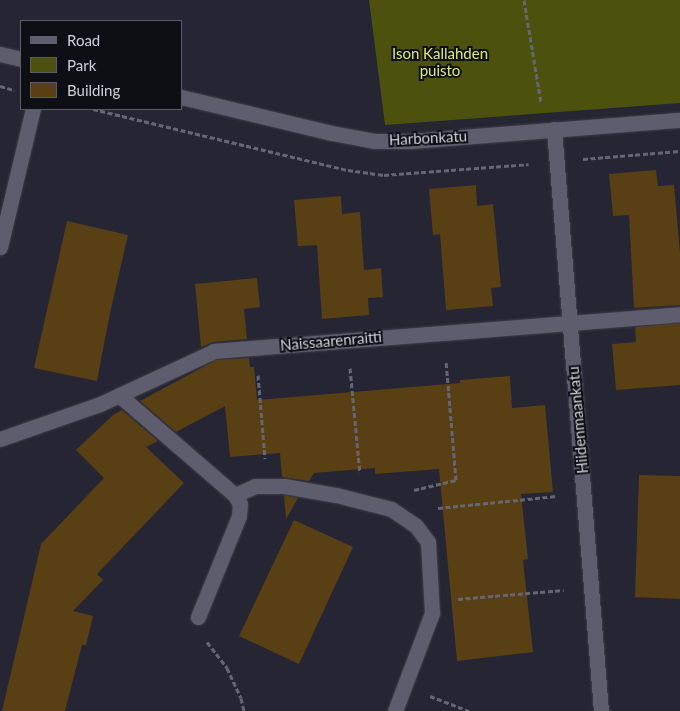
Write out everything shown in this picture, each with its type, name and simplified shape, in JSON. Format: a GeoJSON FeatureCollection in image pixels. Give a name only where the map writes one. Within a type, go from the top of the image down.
{"type":"FeatureCollection","features":[{"type":"Feature","properties":{"kind":"street"},"geometry":{"type":"LineString","coordinates":[[0,54],[20,58]]}},
{"type":"Feature","properties":{"kind":"street","name":"Harbonkatu"},"geometry":{"type":"LineString","coordinates":[[182,97],[332,134],[375,141],[680,120]]}},
{"type":"Feature","properties":{"kind":"street"},"geometry":{"type":"LineString","coordinates":[[0,246],[33,110]]}},
{"type":"Feature","properties":{"kind":"street","name":"Hiidenmaankatu"},"geometry":{"type":"LineString","coordinates":[[554,129],[601,711]]}},
{"type":"Feature","properties":{"kind":"street","name":"Naissaarenraitti"},"geometry":{"type":"LineString","coordinates":[[0,439],[100,404],[214,351],[680,314]]}},
{"type":"Feature","properties":{"kind":"street"},"geometry":{"type":"LineString","coordinates":[[119,395],[236,495],[240,504],[239,516],[198,617]]}},
{"type":"Feature","properties":{"kind":"street"},"geometry":{"type":"LineString","coordinates":[[236,495],[255,486],[284,486],[336,495],[390,508],[416,526],[428,542],[432,612],[395,711]]}},
{"type":"Feature","properties":{"kind":"path"},"geometry":{"type":"LineString","coordinates":[[524,0],[543,111],[554,129]]}},
{"type":"Feature","properties":{"kind":"path"},"geometry":{"type":"LineString","coordinates":[[0,86],[14,90]]}},
{"type":"Feature","properties":{"kind":"path"},"geometry":{"type":"LineString","coordinates":[[97,110],[212,138]]}},
{"type":"Feature","properties":{"kind":"path"},"geometry":{"type":"LineString","coordinates":[[578,160],[680,151]]}},
{"type":"Feature","properties":{"kind":"path"},"geometry":{"type":"LineString","coordinates":[[256,347],[266,468]]}},
{"type":"Feature","properties":{"kind":"path"},"geometry":{"type":"LineString","coordinates":[[410,491],[456,480],[448,372]]}},
{"type":"Feature","properties":{"kind":"path"},"geometry":{"type":"LineString","coordinates":[[351,381],[359,462]]}},
{"type":"Feature","properties":{"kind":"path"},"geometry":{"type":"LineString","coordinates":[[453,505],[540,498]]}},
{"type":"Feature","properties":{"kind":"path"},"geometry":{"type":"LineString","coordinates":[[460,599],[546,591]]}},
{"type":"Feature","properties":{"kind":"path"},"geometry":{"type":"LineString","coordinates":[[198,617],[194,626],[226,668],[241,698],[244,711]]}},
{"type":"Feature","properties":{"kind":"path"},"geometry":{"type":"LineString","coordinates":[[404,686],[468,711]]}},
{"type":"Feature","properties":{"kind":"green space","name":"Ison Kallahden puisto"},"geometry":{"type":"Polygon","coordinates":[[[369,0],[680,0],[680,103],[385,125],[369,0]]]}},
{"type":"Feature","properties":{"kind":"building"},"geometry":{"type":"Polygon","coordinates":[[[656,170],[658,186],[674,185],[680,253],[680,305],[634,308],[629,215],[613,216],[609,174],[656,170]]]}},
{"type":"Feature","properties":{"kind":"building"},"geometry":{"type":"Polygon","coordinates":[[[476,185],[477,206],[493,204],[501,287],[491,288],[493,306],[446,310],[440,234],[433,235],[429,189],[476,185]]]}},
{"type":"Feature","properties":{"kind":"building"},"geometry":{"type":"Polygon","coordinates":[[[341,196],[342,214],[360,212],[364,270],[381,268],[383,297],[368,298],[369,315],[322,319],[317,245],[298,246],[294,200],[341,196]]]}},
{"type":"Feature","properties":{"kind":"building"},"geometry":{"type":"Polygon","coordinates":[[[67,221],[128,235],[97,381],[34,368],[67,221]]]}},
{"type":"Feature","properties":{"kind":"building"},"geometry":{"type":"Polygon","coordinates":[[[257,278],[260,307],[244,309],[247,339],[213,342],[201,347],[195,284],[257,278]]]}},
{"type":"Feature","properties":{"kind":"building"},"geometry":{"type":"Polygon","coordinates":[[[680,323],[680,385],[616,390],[612,344],[636,342],[635,327],[680,323]]]}},
{"type":"Feature","properties":{"kind":"building"},"geometry":{"type":"Polygon","coordinates":[[[249,358],[250,367],[254,367],[257,400],[460,383],[460,380],[510,376],[512,408],[545,405],[553,492],[521,494],[528,559],[523,560],[533,652],[457,661],[439,469],[375,474],[375,468],[314,473],[309,481],[282,477],[280,453],[230,457],[225,406],[176,432],[140,401],[216,360],[249,358]]]}},
{"type":"Feature","properties":{"kind":"building"},"geometry":{"type":"Polygon","coordinates":[[[122,410],[158,441],[146,447],[184,483],[97,574],[103,580],[73,611],[93,616],[86,645],[82,645],[65,711],[2,711],[41,544],[104,478],[76,450],[113,415],[122,410]]]}},
{"type":"Feature","properties":{"kind":"building"},"geometry":{"type":"Polygon","coordinates":[[[639,475],[680,476],[680,599],[635,597],[639,475]]]}},
{"type":"Feature","properties":{"kind":"building"},"geometry":{"type":"Polygon","coordinates":[[[284,495],[298,498],[286,519],[284,495]]]}},
{"type":"Feature","properties":{"kind":"building"},"geometry":{"type":"Polygon","coordinates":[[[294,520],[353,547],[299,664],[239,636],[294,520]]]}}]}
